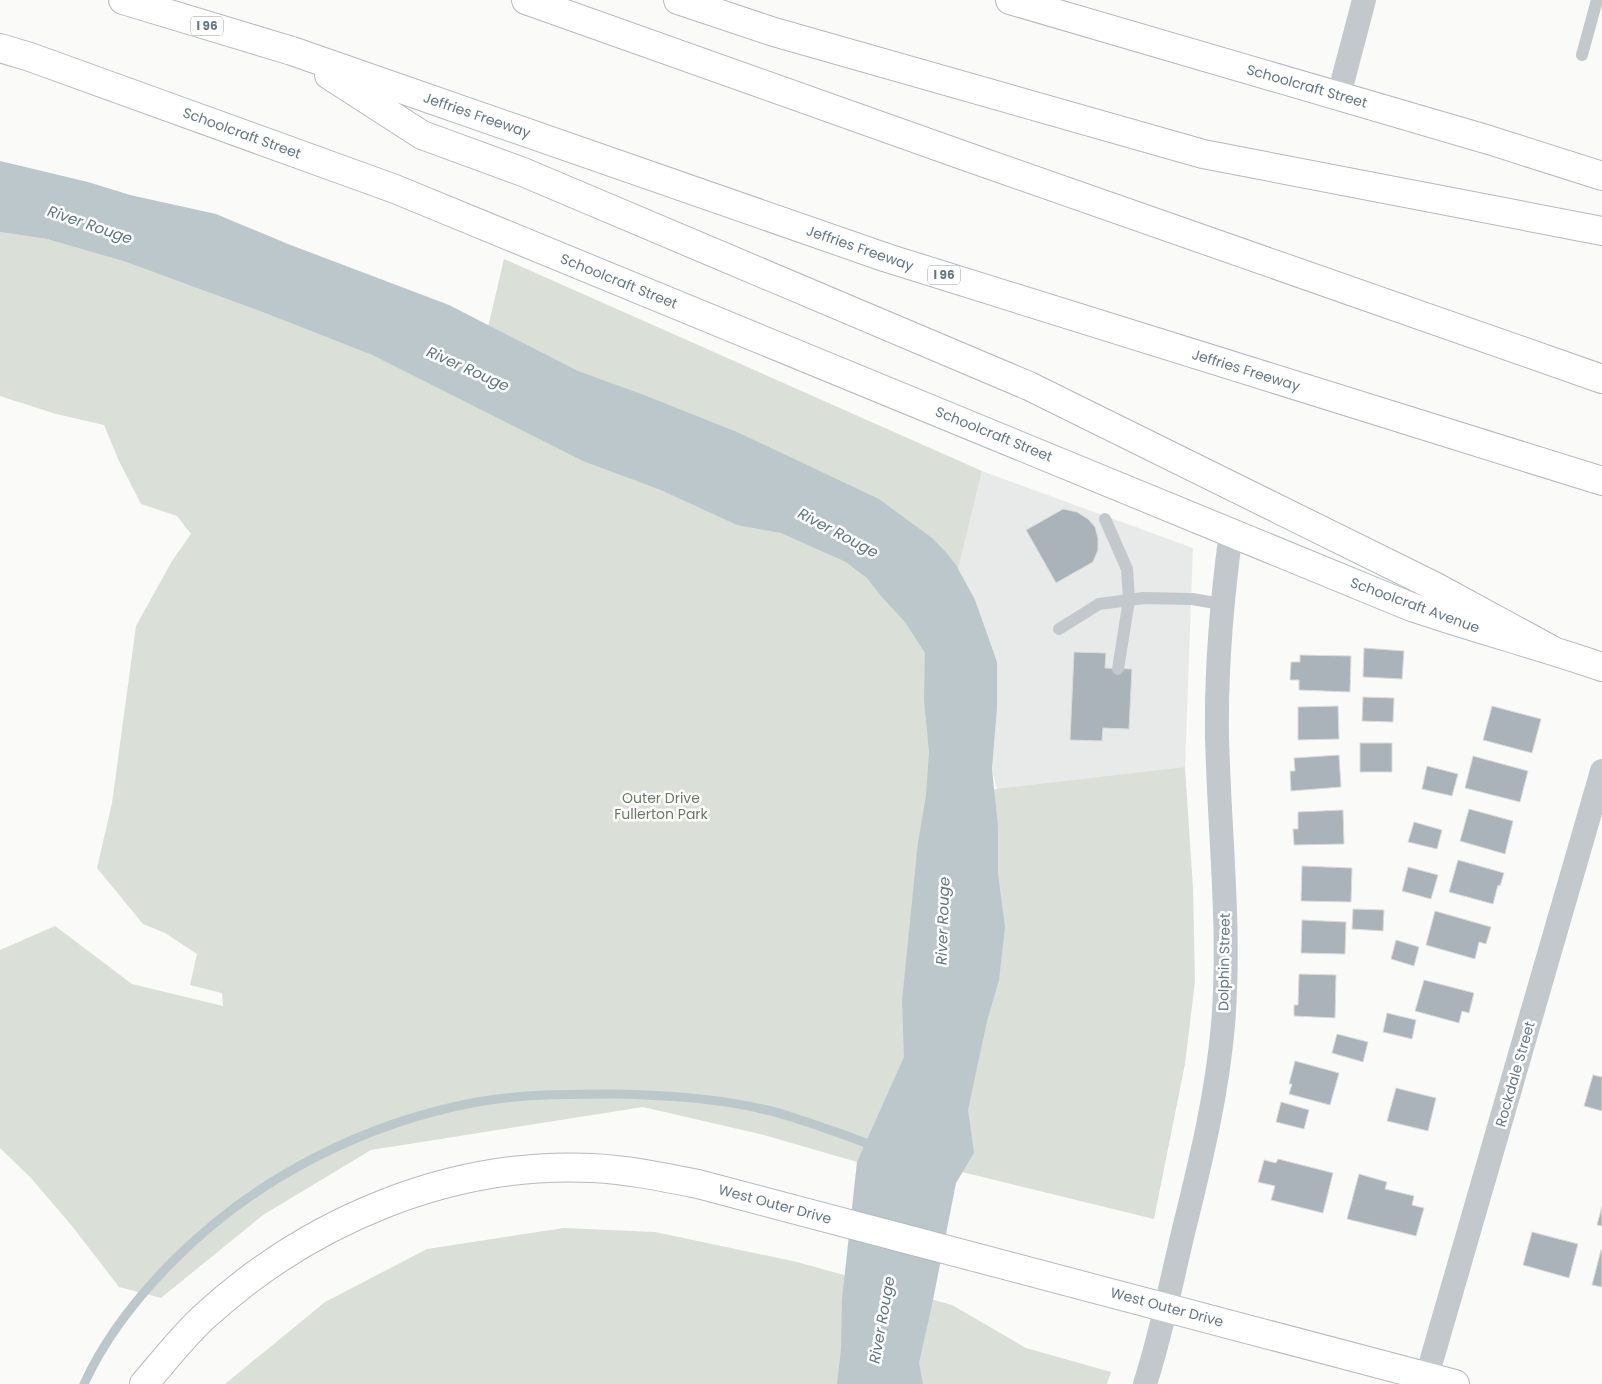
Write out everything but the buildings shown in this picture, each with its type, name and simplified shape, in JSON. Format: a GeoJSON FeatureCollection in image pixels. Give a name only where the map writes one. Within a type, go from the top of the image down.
{"type":"FeatureCollection","features":[{"type":"Feature","properties":{"kind":"main road","name":"Jeffries Freeway"},"geometry":{"type":"LineString","coordinates":[[123,0],[292,51],[887,258],[1602,480]]}},
{"type":"Feature","properties":{"kind":"main road"},"geometry":{"type":"LineString","coordinates":[[526,0],[965,156],[1602,378]]}},
{"type":"Feature","properties":{"kind":"main road"},"geometry":{"type":"LineString","coordinates":[[678,0],[774,32],[1203,154],[1602,232]]}},
{"type":"Feature","properties":{"kind":"main road","name":"Schoolcraft Street"},"geometry":{"type":"LineString","coordinates":[[1010,0],[1489,140],[1602,176]]}},
{"type":"Feature","properties":{"kind":"main road","name":"Schoolcraft Street"},"geometry":{"type":"LineString","coordinates":[[0,48],[30,57],[395,189],[1231,532]]}},
{"type":"Feature","properties":{"kind":"main road"},"geometry":{"type":"LineString","coordinates":[[292,51],[422,135],[523,172],[1029,386],[1434,586],[1550,649]]}},
{"type":"Feature","properties":{"kind":"main road","name":"Schoolcraft Avenue"},"geometry":{"type":"LineString","coordinates":[[1231,532],[1410,606],[1602,667]]}},
{"type":"Feature","properties":{"kind":"main road","name":"West Outer Drive"},"geometry":{"type":"LineString","coordinates":[[144,1384],[175,1346],[204,1317],[246,1281],[280,1257],[315,1236],[364,1211],[416,1192],[459,1181],[512,1172],[552,1168],[592,1168],[622,1171],[698,1184],[1166,1306],[1455,1384]]}},
{"type":"Feature","properties":{"kind":"street"},"geometry":{"type":"LineString","coordinates":[[1339,96],[1364,0]]}},
{"type":"Feature","properties":{"kind":"street","name":"Dolphin Street"},"geometry":{"type":"LineString","coordinates":[[1145,1384],[1166,1306],[1208,1129],[1217,1077],[1223,1024],[1226,935],[1217,736],[1217,689],[1222,604],[1231,532]]}},
{"type":"Feature","properties":{"kind":"street","name":"Rockdale Street"},"geometry":{"type":"LineString","coordinates":[[1427,1376],[1602,771]]}},
{"type":"Feature","properties":{"kind":"lane"},"geometry":{"type":"LineString","coordinates":[[1582,55],[1597,0]]}},
{"type":"Feature","properties":{"kind":"lane"},"geometry":{"type":"LineString","coordinates":[[1105,519],[1127,569],[1130,600],[1118,669]]}},
{"type":"Feature","properties":{"kind":"lane"},"geometry":{"type":"LineString","coordinates":[[1059,629],[1099,604],[1144,598],[1192,600],[1222,604]]}},
{"type":"Feature","properties":{"kind":"shaded area"},"geometry":{"type":"Polygon","coordinates":[[[982,471],[1193,548],[1185,767],[997,790],[992,769],[997,709],[997,662],[957,571],[982,471]]]}},
{"type":"Feature","properties":{"kind":"green space","name":"Outer Drive Fullerton Park"},"geometry":{"type":"Polygon","coordinates":[[[0,232],[47,239],[126,262],[372,355],[470,404],[504,259],[982,471],[941,638],[946,795],[1185,767],[1193,889],[1195,981],[1185,1064],[1154,1219],[864,1148],[857,1162],[764,1135],[643,1107],[371,1150],[263,1215],[161,1298],[119,1287],[72,1226],[31,1178],[0,1148],[0,950],[55,926],[132,984],[223,1006],[222,993],[190,985],[197,954],[165,933],[143,924],[97,868],[112,803],[136,626],[172,561],[191,534],[177,516],[141,504],[119,461],[104,425],[56,414],[0,396],[0,232]]]}},
{"type":"Feature","properties":{"kind":"green space"},"geometry":{"type":"Polygon","coordinates":[[[564,1228],[655,1232],[797,1262],[952,1305],[1026,1348],[1111,1372],[1107,1384],[225,1384],[325,1302],[427,1249],[564,1228]]]}},
{"type":"Feature","properties":{"kind":"water","name":"River Rouge"},"geometry":{"type":"Polygon","coordinates":[[[0,161],[88,182],[130,195],[216,214],[288,244],[449,305],[578,371],[737,432],[879,499],[932,538],[956,565],[975,600],[997,662],[997,709],[992,769],[998,827],[998,874],[1005,927],[999,980],[987,1021],[968,1110],[974,1153],[956,1183],[919,1363],[923,1384],[837,1384],[841,1349],[842,1299],[857,1162],[904,1057],[902,1001],[918,842],[926,796],[929,752],[924,700],[925,653],[905,622],[867,578],[846,562],[781,533],[737,525],[661,490],[583,461],[372,355],[126,262],[47,239],[0,232],[0,161]]]}},
{"type":"Feature","properties":{"kind":"waterway"},"geometry":{"type":"LineString","coordinates":[[84,1384],[102,1350],[136,1302],[175,1259],[240,1203],[276,1179],[314,1158],[394,1124],[435,1111],[494,1099],[545,1095],[613,1094],[691,1098],[748,1106],[777,1113],[875,1147]]}}]}
